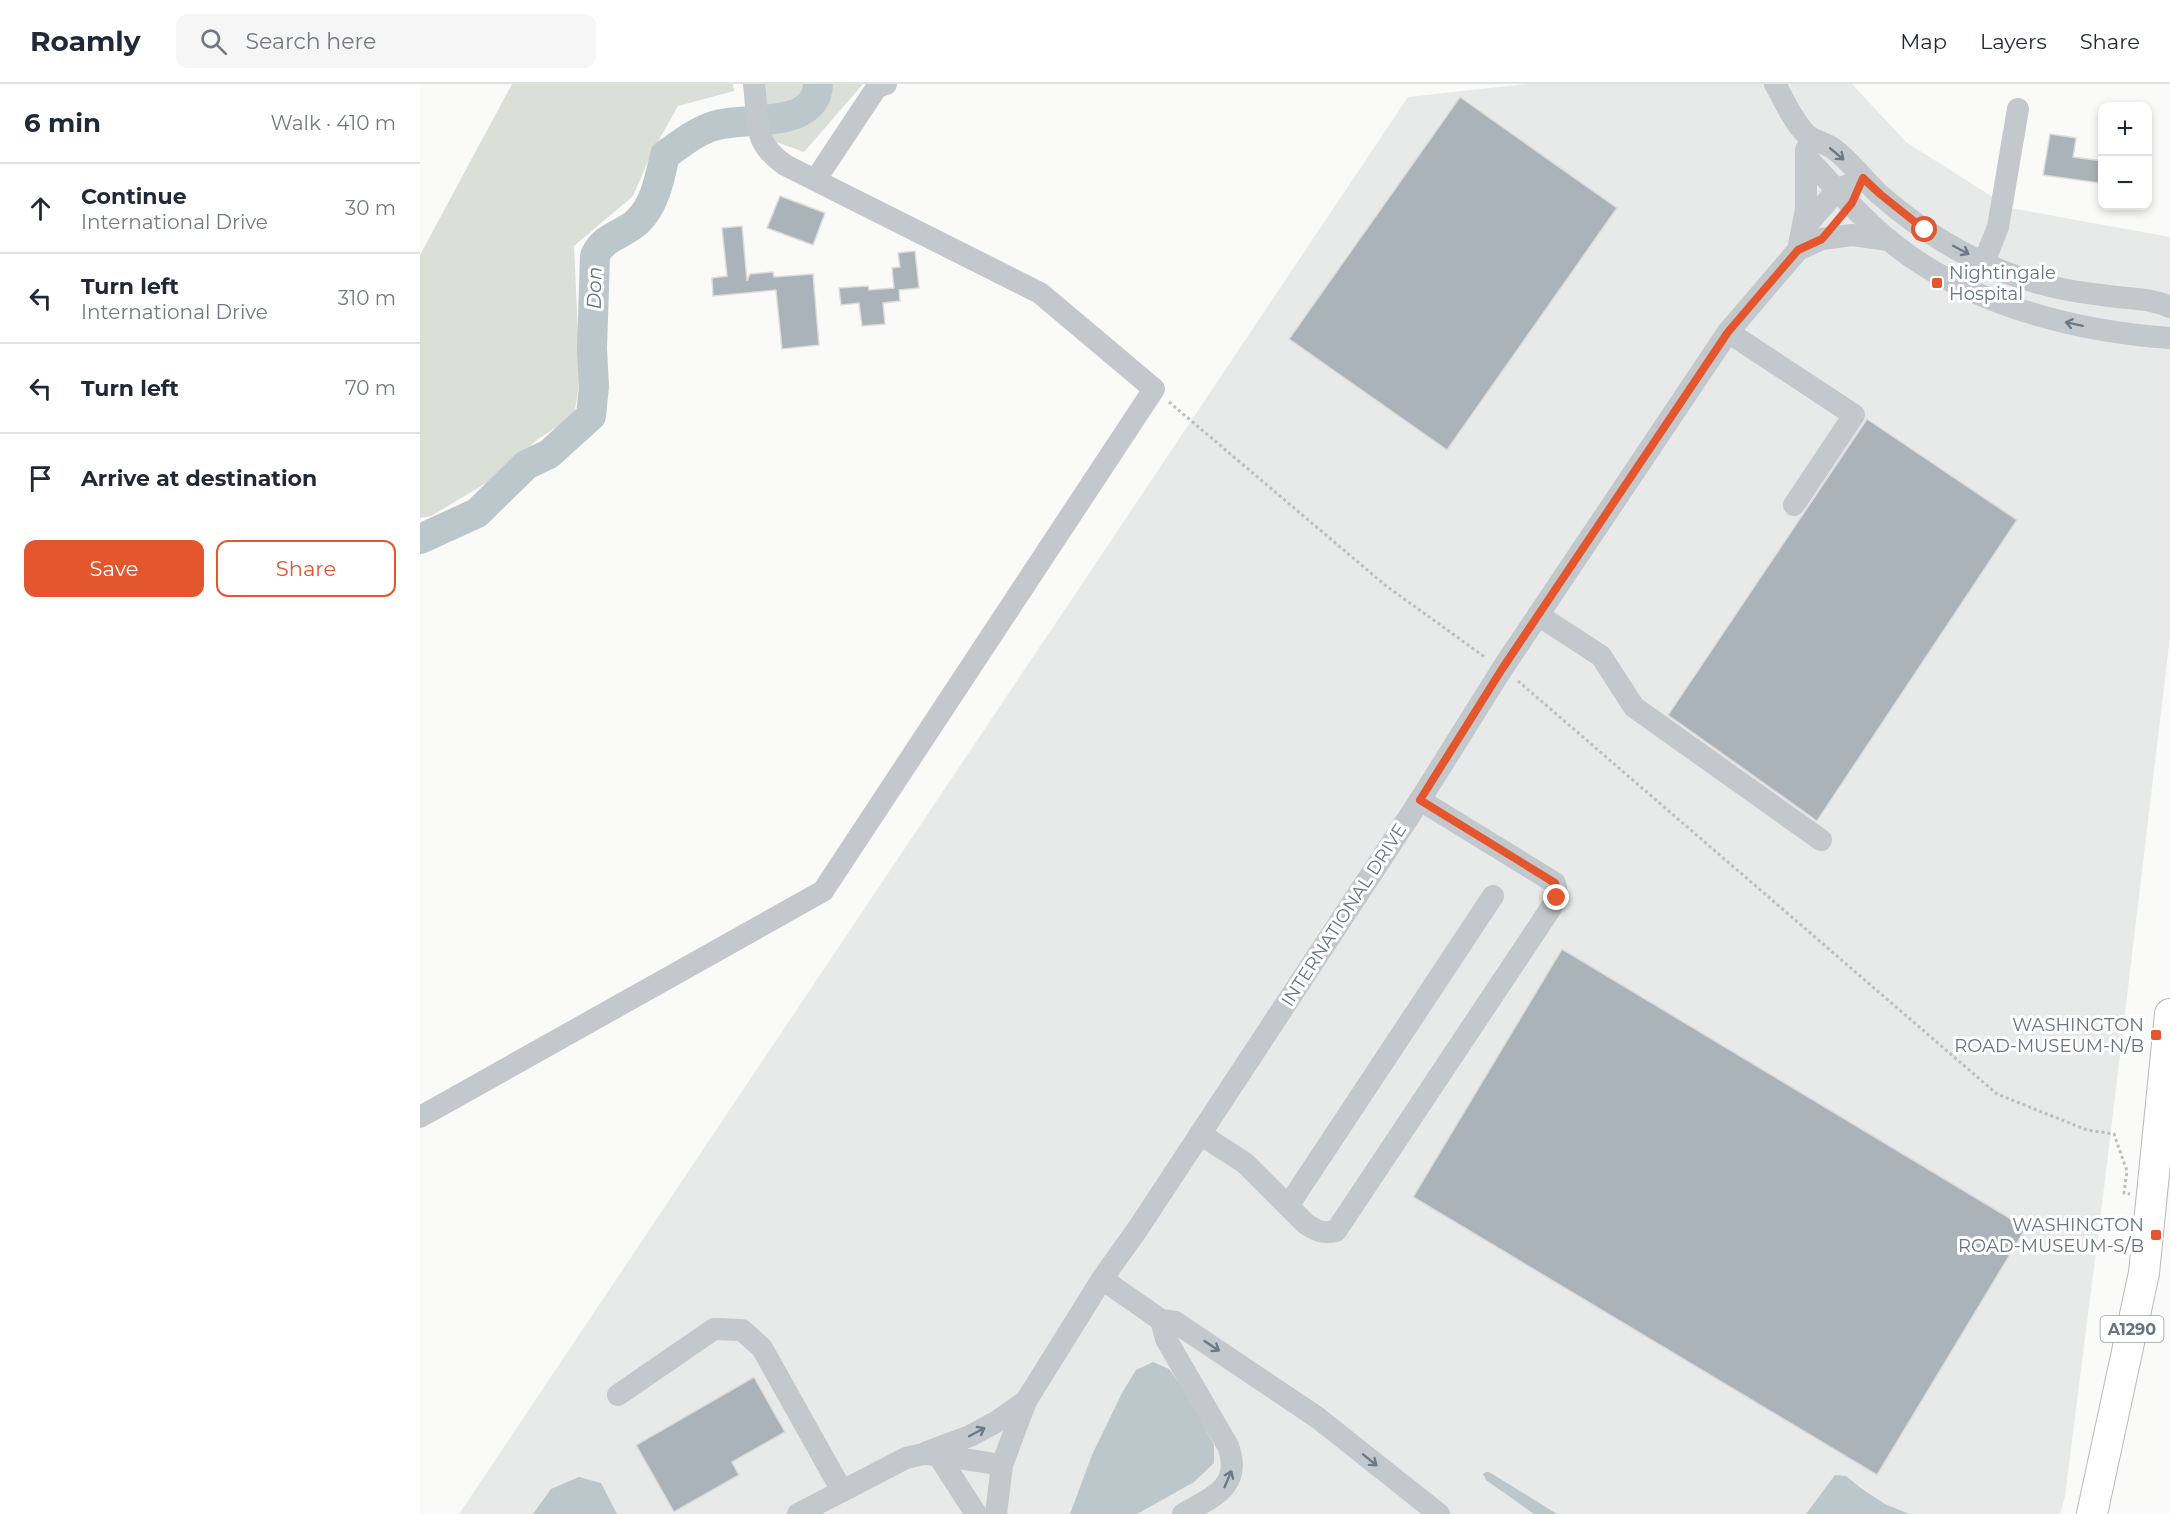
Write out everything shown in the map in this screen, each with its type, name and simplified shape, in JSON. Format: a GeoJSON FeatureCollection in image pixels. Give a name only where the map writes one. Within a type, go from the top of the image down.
{"type":"FeatureCollection","features":[{"type":"Feature","properties":{"kind":"main road","name":"A1290"},"geometry":{"type":"LineString","coordinates":[[2092,1514],[2144,1273],[2170,1014]]}},
{"type":"Feature","properties":{"kind":"street"},"geometry":{"type":"LineString","coordinates":[[816,179],[877,87],[886,84]]}},
{"type":"Feature","properties":{"kind":"street"},"geometry":{"type":"LineString","coordinates":[[1775,84],[1806,146],[1845,196],[1889,240],[1914,258],[1997,301],[2029,312],[2097,329],[2170,338]]}},
{"type":"Feature","properties":{"kind":"street"},"geometry":{"type":"LineString","coordinates":[[420,1117],[823,891],[1154,389],[1040,293],[785,165],[771,154],[760,138],[754,85]]}},
{"type":"Feature","properties":{"kind":"street"},"geometry":{"type":"LineString","coordinates":[[1984,262],[1998,227],[2018,109]]}},
{"type":"Feature","properties":{"kind":"street"},"geometry":{"type":"LineString","coordinates":[[1806,146],[1834,149],[1880,194],[1925,230],[2013,275],[2048,286],[2084,293],[2166,302]]}},
{"type":"Feature","properties":{"kind":"street"},"geometry":{"type":"LineString","coordinates":[[1806,146],[1808,239],[1852,235],[1889,240]]}},
{"type":"Feature","properties":{"kind":"street","name":"INTERNATIONAL DRIVE"},"geometry":{"type":"LineString","coordinates":[[996,1514],[1002,1465],[1026,1401],[1102,1279],[1420,800],[1538,615],[1728,332],[1863,178]]}},
{"type":"Feature","properties":{"kind":"street"},"geometry":{"type":"LineString","coordinates":[[1728,332],[1854,415],[1794,505]]}},
{"type":"Feature","properties":{"kind":"street"},"geometry":{"type":"LineString","coordinates":[[1538,615],[1601,656],[1634,707],[1821,840]]}},
{"type":"Feature","properties":{"kind":"street"},"geometry":{"type":"LineString","coordinates":[[1200,1134],[1245,1163],[1306,1224],[1316,1231],[1326,1233],[1336,1231],[1557,898],[1558,890],[1555,883],[1420,800]]}},
{"type":"Feature","properties":{"kind":"street"},"geometry":{"type":"LineString","coordinates":[[1288,1206],[1493,896]]}},
{"type":"Feature","properties":{"kind":"street"},"geometry":{"type":"LineString","coordinates":[[1102,1279],[1161,1320],[1175,1322],[1287,1396],[1439,1514]]}},
{"type":"Feature","properties":{"kind":"street"},"geometry":{"type":"LineString","coordinates":[[1161,1320],[1166,1339],[1228,1446],[1232,1457],[1232,1473],[1227,1485],[1218,1494],[1183,1514]]}},
{"type":"Feature","properties":{"kind":"street"},"geometry":{"type":"LineString","coordinates":[[618,1395],[714,1329],[742,1330],[762,1348],[842,1491]]}},
{"type":"Feature","properties":{"kind":"street"},"geometry":{"type":"LineString","coordinates":[[798,1514],[906,1458],[930,1454],[970,1436],[996,1422],[1026,1401]]}},
{"type":"Feature","properties":{"kind":"street"},"geometry":{"type":"LineString","coordinates":[[930,1454],[1002,1465]]}},
{"type":"Feature","properties":{"kind":"street"},"geometry":{"type":"LineString","coordinates":[[930,1454],[976,1514]]}},
{"type":"Feature","properties":{"kind":"path"},"geometry":{"type":"LineString","coordinates":[[1154,389],[1385,585],[1487,658]]}},
{"type":"Feature","properties":{"kind":"path"},"geometry":{"type":"LineString","coordinates":[[1517,680],[1996,1094],[2088,1130],[2114,1134],[2127,1171],[2124,1193]]}},
{"type":"Feature","properties":{"kind":"shaded area"},"geometry":{"type":"Polygon","coordinates":[[[512,84],[733,84],[734,91],[678,106],[651,154],[633,196],[574,246],[580,378],[574,416],[538,439],[498,476],[431,516],[420,518],[420,255],[512,84]]]}},
{"type":"Feature","properties":{"kind":"shaded area"},"geometry":{"type":"Polygon","coordinates":[[[762,84],[863,84],[804,152],[773,141],[762,84]]]}},
{"type":"Feature","properties":{"kind":"shaded area"},"geometry":{"type":"Polygon","coordinates":[[[1526,84],[1852,84],[1906,142],[2010,208],[2170,237],[2170,637],[2106,1172],[2065,1496],[2060,1514],[459,1514],[1408,97],[1526,84]]]}},
{"type":"Feature","properties":{"kind":"shaded area"},"geometry":{"type":"Polygon","coordinates":[[[1153,1362],[1169,1369],[1187,1394],[1214,1445],[1214,1463],[1194,1482],[1137,1514],[1070,1514],[1092,1455],[1122,1393],[1136,1370],[1153,1362]]]}},
{"type":"Feature","properties":{"kind":"shaded area"},"geometry":{"type":"Polygon","coordinates":[[[1486,1472],[1557,1514],[1534,1514],[1486,1480],[1483,1474],[1486,1472]]]}},
{"type":"Feature","properties":{"kind":"shaded area"},"geometry":{"type":"Polygon","coordinates":[[[1835,1475],[1846,1476],[1885,1504],[1909,1514],[1806,1514],[1835,1475]]]}},
{"type":"Feature","properties":{"kind":"shaded area"},"geometry":{"type":"Polygon","coordinates":[[[579,1477],[601,1483],[617,1514],[533,1514],[551,1489],[579,1477]]]}},
{"type":"Feature","properties":{"kind":"building"},"geometry":{"type":"Polygon","coordinates":[[[1460,97],[1617,208],[1447,450],[1289,339],[1460,97]]]}},
{"type":"Feature","properties":{"kind":"building"},"geometry":{"type":"Polygon","coordinates":[[[2050,134],[2076,138],[2073,157],[2098,160],[2098,183],[2043,175],[2050,134]]]}},
{"type":"Feature","properties":{"kind":"building"},"geometry":{"type":"Polygon","coordinates":[[[780,196],[825,213],[813,245],[767,228],[780,196]]]}},
{"type":"Feature","properties":{"kind":"building"},"geometry":{"type":"Polygon","coordinates":[[[742,226],[747,281],[750,274],[773,272],[774,277],[813,274],[819,345],[782,349],[776,290],[713,296],[712,278],[727,276],[722,228],[742,226]]]}},
{"type":"Feature","properties":{"kind":"building"},"geometry":{"type":"Polygon","coordinates":[[[915,251],[919,288],[899,290],[900,301],[883,303],[885,324],[862,326],[859,303],[841,305],[839,288],[868,286],[869,290],[894,288],[892,268],[900,267],[898,253],[915,251]]]}},
{"type":"Feature","properties":{"kind":"building"},"geometry":{"type":"Polygon","coordinates":[[[1867,419],[2017,520],[1817,821],[1668,715],[1867,419]]]}},
{"type":"Feature","properties":{"kind":"building"},"geometry":{"type":"Polygon","coordinates":[[[1562,949],[2026,1228],[1877,1475],[1413,1197],[1562,949]]]}},
{"type":"Feature","properties":{"kind":"building"},"geometry":{"type":"Polygon","coordinates":[[[754,1377],[785,1432],[732,1462],[739,1475],[674,1512],[636,1445],[754,1377]]]}},
{"type":"Feature","properties":{"kind":"waterway","name":"Don"},"geometry":{"type":"LineString","coordinates":[[420,539],[477,513],[526,465],[549,454],[591,416],[594,386],[592,349],[595,256],[603,244],[632,226],[649,207],[665,155],[708,128],[721,124],[790,116],[804,110],[814,99],[818,84]]}},
{"type":"Feature","properties":{"kind":"place","name":"Nightingale Hospital"},"geometry":{"type":"Point","coordinates":[1937,283]}},
{"type":"Feature","properties":{"kind":"place","name":"WASHINGTON ROAD-MUSEUM-N/B"},"geometry":{"type":"Point","coordinates":[2156,1035]}},
{"type":"Feature","properties":{"kind":"place","name":"WASHINGTON ROAD-MUSEUM-S/B"},"geometry":{"type":"Point","coordinates":[2156,1235]}},
{"type":"Feature","properties":{"kind":"route"},"geometry":{"type":"LineString","coordinates":[[1557,898],[1558,890],[1555,883],[1540,872],[1466,830],[1420,800],[1502,669],[1728,332],[1798,250],[1822,239],[1852,203],[1863,178],[1925,230]]}}]}
